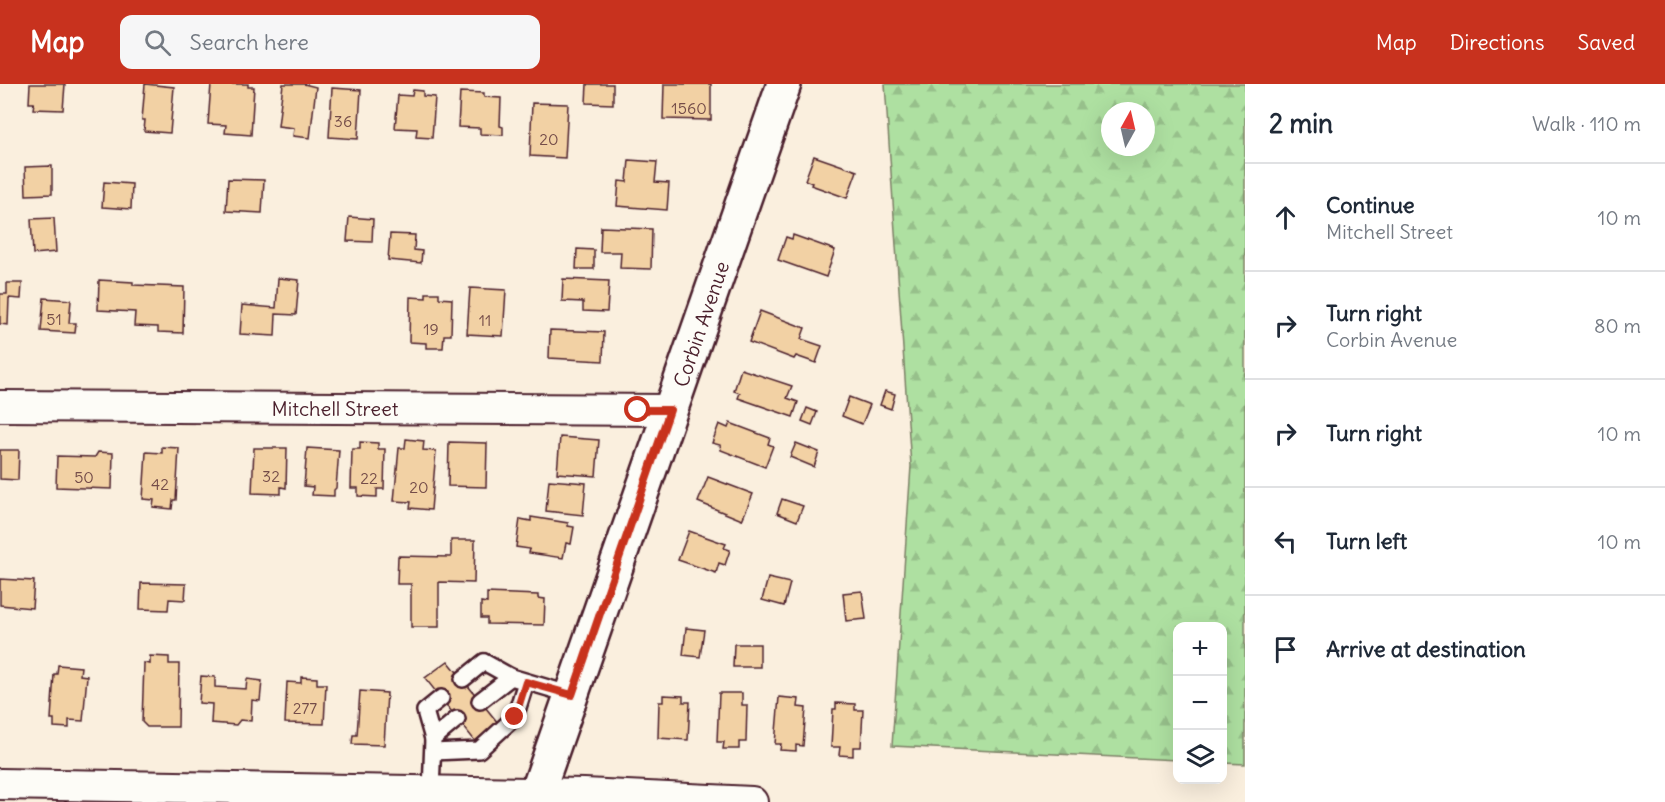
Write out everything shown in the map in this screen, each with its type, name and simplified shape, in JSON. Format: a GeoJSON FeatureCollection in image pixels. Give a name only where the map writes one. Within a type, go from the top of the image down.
{"type":"FeatureCollection","features":[{"type":"Feature","properties":{"kind":"main road","name":"Corbin Avenue"},"geometry":{"type":"LineString","coordinates":[[536,798],[784,84]]}},
{"type":"Feature","properties":{"kind":"street","name":"Mitchell Street"},"geometry":{"type":"LineString","coordinates":[[0,406],[670,410]]}},
{"type":"Feature","properties":{"kind":"street"},"geometry":{"type":"LineString","coordinates":[[0,784],[431,791],[536,798],[584,794],[752,802]]}},
{"type":"Feature","properties":{"kind":"lane"},"geometry":{"type":"LineString","coordinates":[[463,679],[484,662],[511,677],[572,695]]}},
{"type":"Feature","properties":{"kind":"lane"},"geometry":{"type":"LineString","coordinates":[[480,701],[511,677]]}},
{"type":"Feature","properties":{"kind":"lane"},"geometry":{"type":"LineString","coordinates":[[433,745],[479,750],[515,717],[526,682]]}},
{"type":"Feature","properties":{"kind":"lane"},"geometry":{"type":"LineString","coordinates":[[431,791],[433,745],[424,711],[441,698]]}},
{"type":"Feature","properties":{"kind":"lane"},"geometry":{"type":"LineString","coordinates":[[433,745],[457,719]]}},
{"type":"Feature","properties":{"kind":"green space"},"geometry":{"type":"Polygon","coordinates":[[[885,84],[1245,84],[1245,764],[1227,763],[1227,622],[1173,622],[1173,760],[892,746],[911,466],[885,84]]]}},
{"type":"Feature","properties":{"kind":"building"},"geometry":{"type":"Polygon","coordinates":[[[30,84],[65,84],[63,110],[33,109],[34,103],[29,103],[30,84]]]}},
{"type":"Feature","properties":{"kind":"building"},"geometry":{"type":"Polygon","coordinates":[[[145,84],[174,87],[170,133],[144,131],[145,120],[142,120],[145,84]]]}},
{"type":"Feature","properties":{"kind":"building"},"geometry":{"type":"Polygon","coordinates":[[[211,84],[248,84],[248,87],[254,87],[251,135],[225,133],[226,125],[208,124],[211,84]]]}},
{"type":"Feature","properties":{"kind":"building"},"geometry":{"type":"Polygon","coordinates":[[[283,84],[304,84],[316,87],[310,138],[293,136],[294,128],[278,126],[283,84]]]}},
{"type":"Feature","properties":{"kind":"building"},"geometry":{"type":"Polygon","coordinates":[[[587,84],[613,84],[613,104],[586,103],[587,84]]]}},
{"type":"Feature","properties":{"kind":"building"},"geometry":{"type":"Polygon","coordinates":[[[664,84],[711,84],[711,120],[663,119],[664,84]]]}},
{"type":"Feature","properties":{"kind":"building"},"geometry":{"type":"Polygon","coordinates":[[[332,88],[361,90],[358,139],[329,137],[332,88]]]}},
{"type":"Feature","properties":{"kind":"building"},"geometry":{"type":"Polygon","coordinates":[[[413,90],[423,91],[423,96],[435,97],[432,138],[416,137],[417,129],[395,128],[398,95],[412,96],[413,90]]]}},
{"type":"Feature","properties":{"kind":"building"},"geometry":{"type":"Polygon","coordinates":[[[460,92],[484,93],[484,97],[501,98],[500,126],[503,127],[503,135],[480,134],[480,128],[458,127],[460,92]]]}},
{"type":"Feature","properties":{"kind":"building"},"geometry":{"type":"Polygon","coordinates":[[[532,103],[568,104],[565,158],[530,156],[532,103]]]}},
{"type":"Feature","properties":{"kind":"building"},"geometry":{"type":"Polygon","coordinates":[[[814,156],[857,171],[847,198],[811,185],[812,183],[805,180],[814,156]]]}},
{"type":"Feature","properties":{"kind":"building"},"geometry":{"type":"Polygon","coordinates":[[[629,160],[657,162],[655,182],[669,183],[667,210],[617,206],[619,181],[627,182],[629,160]]]}},
{"type":"Feature","properties":{"kind":"building"},"geometry":{"type":"Polygon","coordinates":[[[52,166],[52,194],[26,195],[25,167],[52,166]]]}},
{"type":"Feature","properties":{"kind":"building"},"geometry":{"type":"Polygon","coordinates":[[[228,179],[264,180],[262,213],[226,211],[228,179]]]}},
{"type":"Feature","properties":{"kind":"building"},"geometry":{"type":"Polygon","coordinates":[[[104,182],[132,184],[131,209],[102,207],[104,182]]]}},
{"type":"Feature","properties":{"kind":"building"},"geometry":{"type":"Polygon","coordinates":[[[349,217],[373,219],[372,242],[347,241],[349,217]]]}},
{"type":"Feature","properties":{"kind":"building"},"geometry":{"type":"Polygon","coordinates":[[[54,218],[56,252],[33,254],[31,219],[54,218]]]}},
{"type":"Feature","properties":{"kind":"building"},"geometry":{"type":"Polygon","coordinates":[[[601,227],[652,229],[651,269],[620,268],[621,252],[600,252],[601,227]]]}},
{"type":"Feature","properties":{"kind":"building"},"geometry":{"type":"Polygon","coordinates":[[[390,234],[415,235],[414,250],[422,251],[421,263],[388,260],[390,234]]]}},
{"type":"Feature","properties":{"kind":"building"},"geometry":{"type":"Polygon","coordinates":[[[793,235],[835,250],[826,277],[778,260],[786,237],[792,239],[793,235]]]}},
{"type":"Feature","properties":{"kind":"building"},"geometry":{"type":"Polygon","coordinates":[[[577,249],[594,250],[594,269],[576,269],[577,249]]]}},
{"type":"Feature","properties":{"kind":"building"},"geometry":{"type":"Polygon","coordinates":[[[278,278],[299,280],[296,315],[276,314],[275,336],[240,334],[242,305],[276,308],[278,278]]]}},
{"type":"Feature","properties":{"kind":"building"},"geometry":{"type":"Polygon","coordinates":[[[563,279],[609,281],[607,312],[583,311],[583,302],[562,301],[563,279]]]}},
{"type":"Feature","properties":{"kind":"building"},"geometry":{"type":"Polygon","coordinates":[[[99,280],[133,282],[133,285],[184,287],[183,333],[158,332],[158,327],[134,326],[135,312],[98,310],[99,280]]]}},
{"type":"Feature","properties":{"kind":"building"},"geometry":{"type":"Polygon","coordinates":[[[7,283],[22,283],[21,299],[9,298],[8,325],[0,324],[0,294],[7,294],[7,283]]]}},
{"type":"Feature","properties":{"kind":"building"},"geometry":{"type":"Polygon","coordinates":[[[470,288],[506,290],[503,336],[467,334],[470,288]]]}},
{"type":"Feature","properties":{"kind":"building"},"geometry":{"type":"Polygon","coordinates":[[[426,293],[439,293],[439,298],[452,299],[451,335],[444,335],[443,348],[426,348],[426,343],[409,342],[410,297],[426,298],[426,293]]]}},
{"type":"Feature","properties":{"kind":"building"},"geometry":{"type":"Polygon","coordinates":[[[44,298],[71,300],[69,323],[76,323],[75,333],[41,331],[44,298]]]}},
{"type":"Feature","properties":{"kind":"building"},"geometry":{"type":"Polygon","coordinates":[[[760,311],[805,328],[801,339],[822,346],[816,363],[796,356],[794,359],[749,342],[760,311]]]}},
{"type":"Feature","properties":{"kind":"building"},"geometry":{"type":"Polygon","coordinates":[[[550,330],[604,332],[603,361],[549,358],[550,330]]]}},
{"type":"Feature","properties":{"kind":"building"},"geometry":{"type":"Polygon","coordinates":[[[741,369],[792,386],[787,398],[798,402],[793,417],[738,398],[740,393],[734,391],[741,369]]]}},
{"type":"Feature","properties":{"kind":"building"},"geometry":{"type":"Polygon","coordinates":[[[885,391],[895,394],[891,409],[880,405],[885,391]]]}},
{"type":"Feature","properties":{"kind":"building"},"geometry":{"type":"Polygon","coordinates":[[[849,397],[870,405],[862,424],[842,416],[849,397]]]}},
{"type":"Feature","properties":{"kind":"building"},"geometry":{"type":"Polygon","coordinates":[[[807,408],[817,412],[812,425],[802,421],[807,408]]]}},
{"type":"Feature","properties":{"kind":"building"},"geometry":{"type":"Polygon","coordinates":[[[730,423],[770,438],[768,444],[773,446],[765,467],[721,450],[720,445],[712,443],[719,424],[728,428],[730,423]]]}},
{"type":"Feature","properties":{"kind":"building"},"geometry":{"type":"Polygon","coordinates":[[[560,437],[599,440],[596,476],[557,473],[560,437]]]}},
{"type":"Feature","properties":{"kind":"building"},"geometry":{"type":"Polygon","coordinates":[[[406,439],[424,441],[423,450],[436,451],[431,510],[410,508],[411,502],[394,501],[399,448],[405,448],[406,439]]]}},
{"type":"Feature","properties":{"kind":"building"},"geometry":{"type":"Polygon","coordinates":[[[360,442],[378,443],[378,449],[385,449],[384,489],[377,489],[377,497],[358,496],[358,488],[351,488],[352,449],[360,449],[360,442]]]}},
{"type":"Feature","properties":{"kind":"building"},"geometry":{"type":"Polygon","coordinates":[[[449,442],[487,443],[486,487],[448,486],[449,442]]]}},
{"type":"Feature","properties":{"kind":"building"},"geometry":{"type":"Polygon","coordinates":[[[796,443],[819,452],[814,467],[790,457],[796,443]]]}},
{"type":"Feature","properties":{"kind":"building"},"geometry":{"type":"Polygon","coordinates":[[[162,447],[179,448],[176,500],[173,500],[172,509],[153,507],[154,500],[143,499],[146,452],[162,453],[162,447]]]}},
{"type":"Feature","properties":{"kind":"building"},"geometry":{"type":"Polygon","coordinates":[[[254,448],[287,448],[286,488],[281,487],[281,494],[252,493],[254,448]]]}},
{"type":"Feature","properties":{"kind":"building"},"geometry":{"type":"Polygon","coordinates":[[[307,448],[339,450],[334,496],[312,495],[313,487],[304,486],[307,448]]]}},
{"type":"Feature","properties":{"kind":"building"},"geometry":{"type":"Polygon","coordinates":[[[0,450],[19,450],[18,480],[0,479],[0,450]]]}},
{"type":"Feature","properties":{"kind":"building"},"geometry":{"type":"Polygon","coordinates":[[[98,452],[113,453],[112,489],[56,487],[57,456],[95,457],[98,452]]]}},
{"type":"Feature","properties":{"kind":"building"},"geometry":{"type":"Polygon","coordinates":[[[708,477],[753,494],[742,520],[698,502],[708,477]]]}},
{"type":"Feature","properties":{"kind":"building"},"geometry":{"type":"Polygon","coordinates":[[[549,480],[586,483],[583,515],[546,511],[549,480]]]}},
{"type":"Feature","properties":{"kind":"building"},"geometry":{"type":"Polygon","coordinates":[[[782,499],[803,506],[797,521],[777,513],[782,499]]]}},
{"type":"Feature","properties":{"kind":"building"},"geometry":{"type":"Polygon","coordinates":[[[531,517],[568,523],[568,526],[574,527],[571,544],[566,543],[563,558],[529,553],[530,549],[516,547],[520,519],[531,521],[531,517]]]}},
{"type":"Feature","properties":{"kind":"building"},"geometry":{"type":"Polygon","coordinates":[[[689,531],[726,544],[724,548],[730,550],[725,565],[719,563],[716,573],[678,560],[689,531]]]}},
{"type":"Feature","properties":{"kind":"building"},"geometry":{"type":"Polygon","coordinates":[[[451,540],[475,540],[474,583],[439,582],[439,627],[411,627],[411,584],[397,584],[398,556],[451,557],[451,540]]]}},
{"type":"Feature","properties":{"kind":"building"},"geometry":{"type":"Polygon","coordinates":[[[768,578],[790,583],[784,606],[762,600],[768,578]]]}},
{"type":"Feature","properties":{"kind":"building"},"geometry":{"type":"Polygon","coordinates":[[[0,579],[34,581],[32,608],[0,605],[0,579]]]}},
{"type":"Feature","properties":{"kind":"building"},"geometry":{"type":"Polygon","coordinates":[[[141,583],[186,584],[185,600],[169,599],[168,610],[140,609],[141,583]]]}},
{"type":"Feature","properties":{"kind":"building"},"geometry":{"type":"Polygon","coordinates":[[[862,591],[866,619],[846,621],[843,593],[862,591]]]}},
{"type":"Feature","properties":{"kind":"building"},"geometry":{"type":"Polygon","coordinates":[[[487,593],[538,595],[538,598],[545,599],[544,625],[487,624],[487,618],[481,618],[481,602],[487,603],[487,593]]]}},
{"type":"Feature","properties":{"kind":"building"},"geometry":{"type":"Polygon","coordinates":[[[686,628],[704,630],[700,657],[683,655],[686,628]]]}},
{"type":"Feature","properties":{"kind":"building"},"geometry":{"type":"Polygon","coordinates":[[[734,644],[760,644],[760,667],[733,667],[734,644]]]}},
{"type":"Feature","properties":{"kind":"building"},"geometry":{"type":"Polygon","coordinates":[[[150,656],[169,657],[169,664],[179,664],[178,727],[147,727],[142,722],[144,663],[150,664],[150,656]]]}},
{"type":"Feature","properties":{"kind":"building"},"geometry":{"type":"Polygon","coordinates":[[[448,661],[498,723],[475,741],[425,678],[448,661]]]}},
{"type":"Feature","properties":{"kind":"building"},"geometry":{"type":"Polygon","coordinates":[[[58,665],[81,667],[80,675],[87,676],[83,721],[69,720],[69,728],[54,727],[54,719],[51,719],[54,674],[57,674],[58,665]]]}},
{"type":"Feature","properties":{"kind":"building"},"geometry":{"type":"Polygon","coordinates":[[[201,676],[215,677],[215,687],[246,689],[247,679],[262,681],[260,701],[252,700],[251,721],[240,720],[236,725],[211,723],[212,704],[199,703],[201,676]]]}},
{"type":"Feature","properties":{"kind":"building"},"geometry":{"type":"Polygon","coordinates":[[[301,677],[317,678],[317,684],[326,684],[324,724],[285,723],[287,682],[301,683],[301,677]]]}},
{"type":"Feature","properties":{"kind":"building"},"geometry":{"type":"Polygon","coordinates":[[[360,691],[387,693],[384,745],[352,744],[353,735],[357,735],[360,691]]]}},
{"type":"Feature","properties":{"kind":"building"},"geometry":{"type":"Polygon","coordinates":[[[719,693],[742,693],[742,705],[747,705],[746,742],[739,742],[739,749],[723,749],[724,742],[717,742],[719,693]]]}},
{"type":"Feature","properties":{"kind":"building"},"geometry":{"type":"Polygon","coordinates":[[[663,695],[683,696],[683,702],[690,702],[688,740],[658,738],[659,702],[663,702],[663,695]]]}},
{"type":"Feature","properties":{"kind":"building"},"geometry":{"type":"Polygon","coordinates":[[[779,697],[799,699],[798,707],[806,708],[803,746],[796,745],[796,751],[780,750],[781,744],[775,744],[779,697]]]}},
{"type":"Feature","properties":{"kind":"building"},"geometry":{"type":"Polygon","coordinates":[[[836,703],[855,704],[855,710],[863,710],[861,747],[853,747],[853,756],[839,755],[840,747],[831,747],[833,709],[836,709],[836,703]]]}},
{"type":"Feature","properties":{"kind":"route"},"geometry":{"type":"LineString","coordinates":[[515,717],[526,682],[572,695],[670,410],[638,410]]}}]}
